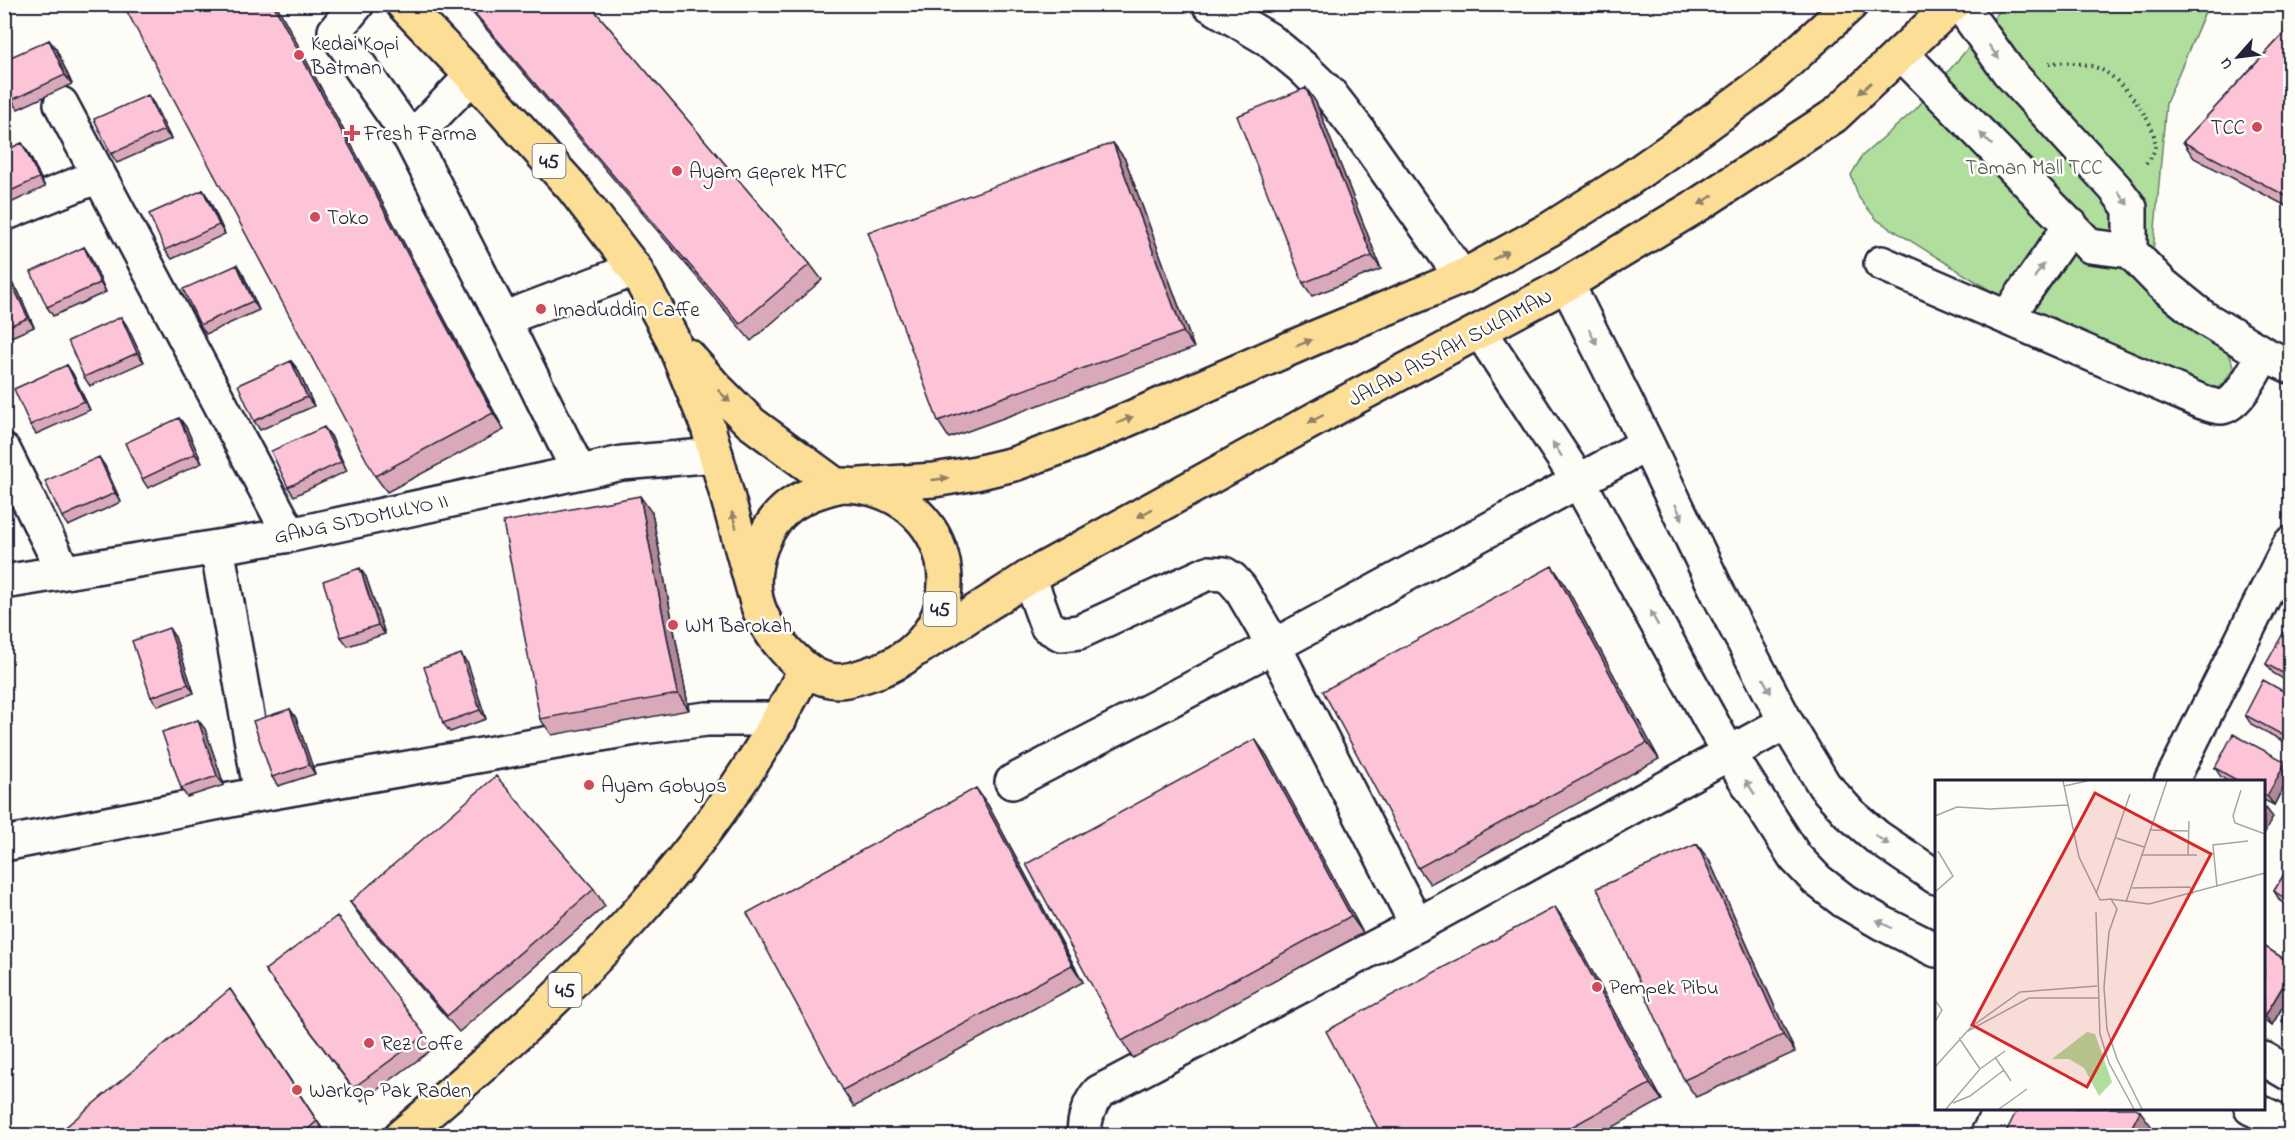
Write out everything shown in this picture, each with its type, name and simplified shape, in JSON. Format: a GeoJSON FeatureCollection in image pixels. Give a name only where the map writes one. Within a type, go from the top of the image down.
{"type":"FeatureCollection","features":[{"type":"Feature","properties":{"kind":"main road","name":"45"},"geometry":{"type":"LineString","coordinates":[[403,4],[472,75],[573,188],[634,268],[671,336],[708,427],[756,597],[770,632],[805,670],[820,678],[838,681],[853,679],[898,663],[917,649],[938,619],[945,584],[940,549],[922,518],[910,505],[849,486],[751,423],[715,387],[671,336]]}},
{"type":"Feature","properties":{"kind":"main road"},"geometry":{"type":"LineString","coordinates":[[849,486],[934,480],[1014,464],[1078,441],[1314,338],[1462,277],[1550,228],[1629,179],[1696,132],[1770,78],[1851,4]]}},
{"type":"Feature","properties":{"kind":"main road","name":"JALAN AISYAH SULAIMAN"},"geometry":{"type":"LineString","coordinates":[[917,649],[1029,577],[1339,406],[1567,284],[1701,203],[1834,116],[1953,4]]}},
{"type":"Feature","properties":{"kind":"main road","name":"45"},"geometry":{"type":"LineString","coordinates":[[756,597],[755,580],[759,552],[771,527],[790,506],[803,497],[820,490],[849,486]]}},
{"type":"Feature","properties":{"kind":"main road","name":"45"},"geometry":{"type":"LineString","coordinates":[[401,1136],[494,1057],[554,1001],[667,882],[710,827],[780,719],[805,670]]}},
{"type":"Feature","properties":{"kind":"street"},"geometry":{"type":"LineString","coordinates":[[357,4],[335,31],[411,139],[578,470]]}},
{"type":"Feature","properties":{"kind":"street"},"geometry":{"type":"LineString","coordinates":[[1209,4],[1268,39],[1330,94],[1462,277]]}},
{"type":"Feature","properties":{"kind":"street"},"geometry":{"type":"LineString","coordinates":[[1960,4],[2008,71],[2115,188],[2130,208],[2130,251]]}},
{"type":"Feature","properties":{"kind":"street"},"geometry":{"type":"LineString","coordinates":[[1881,263],[2202,402],[2219,407],[2226,406],[2237,398],[2277,360],[2204,318],[2162,284],[2130,251],[2090,246],[1902,54]]}},
{"type":"Feature","properties":{"kind":"street"},"geometry":{"type":"LineString","coordinates":[[411,139],[472,75]]}},
{"type":"Feature","properties":{"kind":"street"},"geometry":{"type":"LineString","coordinates":[[61,104],[290,535]]}},
{"type":"Feature","properties":{"kind":"street"},"geometry":{"type":"LineString","coordinates":[[4,214],[98,176]]}},
{"type":"Feature","properties":{"kind":"street"},"geometry":{"type":"LineString","coordinates":[[2007,317],[2071,225]]}},
{"type":"Feature","properties":{"kind":"street"},"geometry":{"type":"LineString","coordinates":[[503,319],[634,268]]}},
{"type":"Feature","properties":{"kind":"street"},"geometry":{"type":"LineString","coordinates":[[1567,284],[1719,595],[1786,722],[1824,784],[1849,813],[1877,837],[1935,876]]}},
{"type":"Feature","properties":{"kind":"street"},"geometry":{"type":"LineString","coordinates":[[1480,331],[1578,480],[1728,752],[1795,857],[1817,880],[1844,901],[1882,924],[1935,950]]}},
{"type":"Feature","properties":{"kind":"street"},"geometry":{"type":"LineString","coordinates":[[1012,782],[1274,646],[1647,444]]}},
{"type":"Feature","properties":{"kind":"street"},"geometry":{"type":"LineString","coordinates":[[4,451],[64,572]]}},
{"type":"Feature","properties":{"kind":"street","name":"GANG SIDOMULYO II"},"geometry":{"type":"LineString","coordinates":[[4,582],[290,535],[578,470],[622,463],[716,455]]}},
{"type":"Feature","properties":{"kind":"street"},"geometry":{"type":"LineString","coordinates":[[2172,780],[2290,544]]}},
{"type":"Feature","properties":{"kind":"street"},"geometry":{"type":"LineString","coordinates":[[216,547],[261,794]]}},
{"type":"Feature","properties":{"kind":"street"},"geometry":{"type":"LineString","coordinates":[[1029,577],[1047,626],[1061,634],[1079,632],[1208,573],[1224,574],[1232,579],[1240,588],[1274,646],[1417,925]]}},
{"type":"Feature","properties":{"kind":"street"},"geometry":{"type":"LineString","coordinates":[[4,844],[261,794],[641,727],[707,719],[780,719]]}},
{"type":"Feature","properties":{"kind":"street"},"geometry":{"type":"LineString","coordinates":[[1084,1136],[1084,1119],[1099,1092],[1417,925],[1786,722]]}},
{"type":"Feature","properties":{"kind":"street"},"geometry":{"type":"LineString","coordinates":[[2265,1060],[2290,1074]]}},
{"type":"Feature","properties":{"kind":"street"},"geometry":{"type":"LineString","coordinates":[[1987,1136],[2000,1110]]}},
{"type":"Feature","properties":{"kind":"street"},"geometry":{"type":"LineString","coordinates":[[2255,1110],[2290,1126]]}},
{"type":"Feature","properties":{"kind":"path"},"geometry":{"type":"LineString","coordinates":[[2008,71],[2041,64],[2074,63],[2102,70],[2116,79],[2141,111],[2155,140],[2154,150],[2146,163],[2115,188]]}},
{"type":"Feature","properties":{"kind":"green space","name":"Taman Mall TCC"},"geometry":{"type":"Polygon","coordinates":[[[2005,5],[2208,5],[2166,103],[2153,252],[2231,358],[2233,369],[2224,383],[2208,394],[2041,322],[1877,220],[1859,198],[1851,175],[1862,156],[1916,109],[2005,5]]]}},
{"type":"Feature","properties":{"kind":"building","name":"Toko"},"geometry":{"type":"Polygon","coordinates":[[[123,4],[273,4],[493,413],[375,476],[123,4]]]}},
{"type":"Feature","properties":{"kind":"building"},"geometry":{"type":"Polygon","coordinates":[[[467,4],[589,4],[810,264],[740,324],[467,4]]]}},
{"type":"Feature","properties":{"kind":"building","name":"TCC"},"geometry":{"type":"Polygon","coordinates":[[[2290,27],[2290,198],[2183,142],[2290,27]]]}},
{"type":"Feature","properties":{"kind":"building"},"geometry":{"type":"Polygon","coordinates":[[[49,40],[65,75],[12,100],[4,83],[4,60],[49,40]]]}},
{"type":"Feature","properties":{"kind":"building"},"geometry":{"type":"Polygon","coordinates":[[[1306,88],[1372,256],[1303,283],[1237,116],[1306,88]]]}},
{"type":"Feature","properties":{"kind":"building"},"geometry":{"type":"Polygon","coordinates":[[[148,95],[164,130],[111,154],[94,119],[148,95]]]}},
{"type":"Feature","properties":{"kind":"building"},"geometry":{"type":"Polygon","coordinates":[[[22,143],[39,178],[4,194],[4,151],[22,143]]]}},
{"type":"Feature","properties":{"kind":"building"},"geometry":{"type":"Polygon","coordinates":[[[1113,143],[1183,332],[938,421],[868,232],[1113,143]]]}},
{"type":"Feature","properties":{"kind":"building"},"geometry":{"type":"Polygon","coordinates":[[[203,190],[219,225],[165,250],[149,214],[203,190]]]}},
{"type":"Feature","properties":{"kind":"building"},"geometry":{"type":"Polygon","coordinates":[[[84,247],[100,283],[47,307],[31,272],[84,247]]]}},
{"type":"Feature","properties":{"kind":"building"},"geometry":{"type":"Polygon","coordinates":[[[237,265],[253,301],[200,325],[183,289],[237,265]]]}},
{"type":"Feature","properties":{"kind":"building"},"geometry":{"type":"Polygon","coordinates":[[[11,282],[28,318],[4,328],[4,285],[11,282]]]}},
{"type":"Feature","properties":{"kind":"building"},"geometry":{"type":"Polygon","coordinates":[[[121,317],[137,353],[84,377],[68,341],[121,317]]]}},
{"type":"Feature","properties":{"kind":"building"},"geometry":{"type":"Polygon","coordinates":[[[291,361],[307,397],[254,421],[238,385],[291,361]]]}},
{"type":"Feature","properties":{"kind":"building"},"geometry":{"type":"Polygon","coordinates":[[[67,365],[84,401],[30,425],[14,389],[67,365]]]}},
{"type":"Feature","properties":{"kind":"building"},"geometry":{"type":"Polygon","coordinates":[[[179,418],[195,454],[142,479],[125,443],[179,418]]]}},
{"type":"Feature","properties":{"kind":"building"},"geometry":{"type":"Polygon","coordinates":[[[324,427],[341,462],[288,487],[271,451],[324,427]]]}},
{"type":"Feature","properties":{"kind":"building"},"geometry":{"type":"Polygon","coordinates":[[[99,457],[115,493],[62,517],[45,481],[99,457]]]}},
{"type":"Feature","properties":{"kind":"building"},"geometry":{"type":"Polygon","coordinates":[[[640,496],[678,694],[540,719],[503,522],[640,496]]]}},
{"type":"Feature","properties":{"kind":"building"},"geometry":{"type":"Polygon","coordinates":[[[1552,566],[1647,743],[1418,868],[1323,691],[1552,566]]]}},
{"type":"Feature","properties":{"kind":"building"},"geometry":{"type":"Polygon","coordinates":[[[360,568],[378,625],[341,637],[323,581],[360,568]]]}},
{"type":"Feature","properties":{"kind":"building"},"geometry":{"type":"Polygon","coordinates":[[[169,628],[188,684],[151,697],[132,641],[169,628]]]}},
{"type":"Feature","properties":{"kind":"building"},"geometry":{"type":"Polygon","coordinates":[[[2285,630],[2290,633],[2290,677],[2266,664],[2285,630]]]}},
{"type":"Feature","properties":{"kind":"building"},"geometry":{"type":"Polygon","coordinates":[[[461,654],[480,710],[443,723],[424,667],[461,654]]]}},
{"type":"Feature","properties":{"kind":"building"},"geometry":{"type":"Polygon","coordinates":[[[2263,680],[2290,695],[2290,739],[2245,715],[2263,680]]]}},
{"type":"Feature","properties":{"kind":"building"},"geometry":{"type":"Polygon","coordinates":[[[290,709],[309,765],[272,777],[253,721],[290,709]]]}},
{"type":"Feature","properties":{"kind":"building"},"geometry":{"type":"Polygon","coordinates":[[[198,720],[217,776],[181,788],[162,732],[198,720]]]}},
{"type":"Feature","properties":{"kind":"building"},"geometry":{"type":"Polygon","coordinates":[[[2233,734],[2286,762],[2267,796],[2265,795],[2265,780],[2236,780],[2215,768],[2233,734]]]}},
{"type":"Feature","properties":{"kind":"building"},"geometry":{"type":"Polygon","coordinates":[[[1255,739],[1351,916],[1122,1041],[1026,864],[1255,739]]]}},
{"type":"Feature","properties":{"kind":"building"},"geometry":{"type":"Polygon","coordinates":[[[496,776],[594,889],[447,1016],[350,902],[496,776]]]}},
{"type":"Feature","properties":{"kind":"building"},"geometry":{"type":"Polygon","coordinates":[[[976,788],[1072,965],[843,1090],[747,913],[976,788]]]}},
{"type":"Feature","properties":{"kind":"building"},"geometry":{"type":"Polygon","coordinates":[[[1697,844],[1783,1035],[1684,1080],[1597,888],[1697,844]]]}},
{"type":"Feature","properties":{"kind":"building"},"geometry":{"type":"Polygon","coordinates":[[[2290,864],[2290,902],[2274,891],[2290,864]]]}},
{"type":"Feature","properties":{"kind":"building"},"geometry":{"type":"Polygon","coordinates":[[[1555,907],[1650,1084],[1555,1136],[1382,1136],[1326,1031],[1555,907]]]}},
{"type":"Feature","properties":{"kind":"building"},"geometry":{"type":"Polygon","coordinates":[[[337,916],[425,1035],[353,1088],[265,970],[337,916]]]}},
{"type":"Feature","properties":{"kind":"building"},"geometry":{"type":"Polygon","coordinates":[[[2265,947],[2290,963],[2290,974],[2265,1016],[2265,947]]]}},
{"type":"Feature","properties":{"kind":"building"},"geometry":{"type":"Polygon","coordinates":[[[230,989],[317,1121],[300,1136],[55,1136],[230,989]]]}},
{"type":"Feature","properties":{"kind":"building"},"geometry":{"type":"Polygon","coordinates":[[[2290,1006],[2290,1026],[2282,1021],[2290,1006]]]}},
{"type":"Feature","properties":{"kind":"building"},"geometry":{"type":"Polygon","coordinates":[[[2017,1110],[2140,1111],[2127,1136],[2004,1136],[2017,1110]]]}},
{"type":"Feature","properties":{"kind":"place","name":"Kedai Kopi Batman"},"geometry":{"type":"Point","coordinates":[299,55]}},
{"type":"Feature","properties":{"kind":"place","name":"TCC"},"geometry":{"type":"Point","coordinates":[2257,127]}},
{"type":"Feature","properties":{"kind":"place","name":"Fresh Farma"},"geometry":{"type":"Point","coordinates":[352,133]}},
{"type":"Feature","properties":{"kind":"place","name":"Ayam Geprek MFC"},"geometry":{"type":"Point","coordinates":[677,171]}},
{"type":"Feature","properties":{"kind":"place","name":"Toko"},"geometry":{"type":"Point","coordinates":[315,217]}},
{"type":"Feature","properties":{"kind":"place","name":"Imaduddin Caffe"},"geometry":{"type":"Point","coordinates":[541,309]}},
{"type":"Feature","properties":{"kind":"place","name":"WM Barokah"},"geometry":{"type":"Point","coordinates":[673,625]}},
{"type":"Feature","properties":{"kind":"place","name":"Ayam Gobyos"},"geometry":{"type":"Point","coordinates":[589,785]}},
{"type":"Feature","properties":{"kind":"place","name":"Pempek Pibu"},"geometry":{"type":"Point","coordinates":[1597,987]}},
{"type":"Feature","properties":{"kind":"place","name":"Rez Coffe"},"geometry":{"type":"Point","coordinates":[369,1043]}},
{"type":"Feature","properties":{"kind":"place","name":"Warkop Pak Raden"},"geometry":{"type":"Point","coordinates":[297,1090]}}]}
